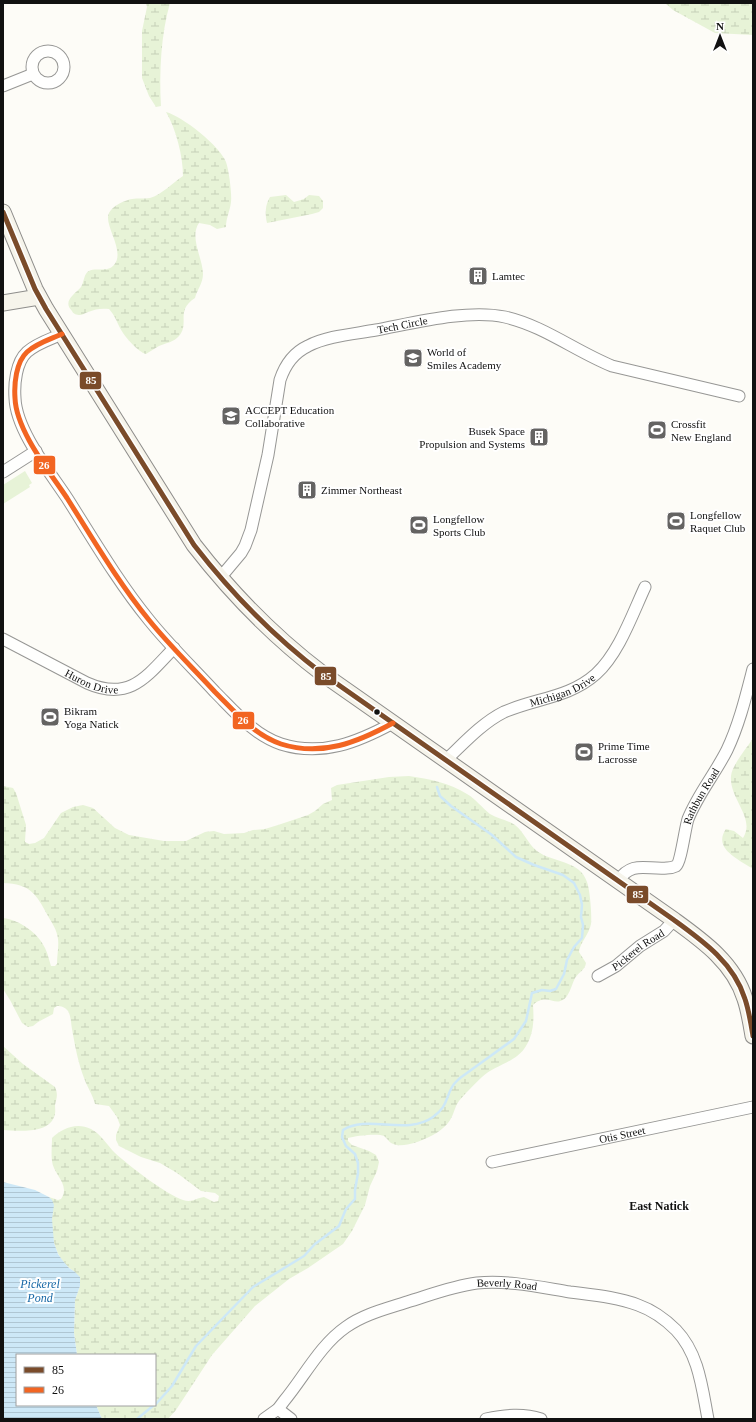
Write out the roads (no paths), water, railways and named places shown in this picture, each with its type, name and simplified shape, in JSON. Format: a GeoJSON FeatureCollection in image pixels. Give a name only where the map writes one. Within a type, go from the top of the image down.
{"type":"FeatureCollection","features":[{"type":"Feature","properties":{"kind":"main road"},"geometry":{"type":"LineString","coordinates":[[3,212],[39,297],[194,544],[220,578],[264,624],[291,649],[324,674],[712,948],[732,972],[740,987],[745,999],[753,1036]]}},
{"type":"Feature","properties":{"kind":"main road"},"geometry":{"type":"LineString","coordinates":[[3,303],[39,297]]}},
{"type":"Feature","properties":{"kind":"street"},"geometry":{"type":"LineString","coordinates":[[3,86],[33,74]]}},
{"type":"Feature","properties":{"kind":"street","name":"Tech Circle"},"geometry":{"type":"LineString","coordinates":[[220,578],[241,553],[251,530],[268,455],[279,385],[284,370],[297,353],[308,345],[359,333],[453,317],[475,315],[497,316],[536,327],[612,366],[739,396]]}},
{"type":"Feature","properties":{"kind":"street"},"geometry":{"type":"LineString","coordinates":[[62,334],[27,352],[22,360],[17,373],[14,394],[17,415],[36,451],[148,620],[245,722],[265,737],[281,744],[306,748],[337,746],[359,740],[393,723]]}},
{"type":"Feature","properties":{"kind":"street"},"geometry":{"type":"LineString","coordinates":[[3,472],[36,451]]}},
{"type":"Feature","properties":{"kind":"street","name":"Michigan Drive"},"geometry":{"type":"LineString","coordinates":[[446,760],[474,733],[500,714],[532,702],[565,693],[597,673],[607,661],[616,646],[645,587]]}},
{"type":"Feature","properties":{"kind":"street","name":"Huron Drive"},"geometry":{"type":"LineString","coordinates":[[3,639],[87,683],[110,690],[136,684],[150,673],[174,648]]}},
{"type":"Feature","properties":{"kind":"street","name":"Rathbun Road"},"geometry":{"type":"LineString","coordinates":[[618,881],[623,874],[632,868],[666,868],[674,867],[678,864],[686,823],[701,793],[728,748],[744,702],[753,669]]}},
{"type":"Feature","properties":{"kind":"street","name":"Pickerel Road"},"geometry":{"type":"LineString","coordinates":[[598,976],[616,966],[640,946],[664,931],[674,920]]}},
{"type":"Feature","properties":{"kind":"street","name":"Otis Street"},"geometry":{"type":"LineString","coordinates":[[492,1162],[753,1108]]}},
{"type":"Feature","properties":{"kind":"street","name":"Beverly Road"},"geometry":{"type":"LineString","coordinates":[[264,1419],[278,1409],[331,1340],[346,1327],[356,1321],[375,1312],[452,1288],[502,1282],[614,1299],[638,1305],[660,1316],[683,1338],[693,1356],[700,1379],[708,1419]]}},
{"type":"Feature","properties":{"kind":"street"},"geometry":{"type":"LineString","coordinates":[[278,1409],[291,1419]]}},
{"type":"Feature","properties":{"kind":"street"},"geometry":{"type":"LineString","coordinates":[[486,1419],[516,1415],[525,1415],[541,1419]]}},
{"type":"Feature","properties":{"kind":"water","name":"Pickerel Pond"},"geometry":{"type":"Polygon","coordinates":[[[3,1182],[35,1190],[52,1200],[54,1205],[52,1219],[54,1243],[58,1254],[69,1268],[80,1277],[80,1286],[75,1300],[74,1333],[77,1354],[16,1354],[16,1406],[96,1406],[102,1419],[3,1419],[3,1182]]]}},
{"type":"Feature","properties":{"kind":"waterway"},"geometry":{"type":"LineString","coordinates":[[156,1404],[172,1386],[196,1346],[253,1287],[304,1256],[315,1244],[339,1226],[346,1209],[355,1199],[358,1173],[358,1163],[355,1154],[346,1146],[342,1137],[343,1130],[364,1124],[411,1125],[423,1122],[438,1113],[443,1107],[452,1087],[460,1078],[514,1039],[526,1021],[532,993],[542,990],[550,991],[556,989],[564,974],[567,960],[574,947],[582,938],[582,905],[580,895],[574,883],[563,875],[516,857],[492,835],[451,806],[440,796],[437,787]]}},
{"type":"Feature","properties":{"kind":"waterway"},"geometry":{"type":"LineString","coordinates":[[137,1419],[153,1406]]}},
{"type":"Feature","properties":{"kind":"place","name":"Lamtec"},"geometry":{"type":"Point","coordinates":[478,276]}},
{"type":"Feature","properties":{"kind":"place","name":"World of Smiles Academy"},"geometry":{"type":"Point","coordinates":[413,358]}},
{"type":"Feature","properties":{"kind":"place","name":"ACCEPT Education Collaborative"},"geometry":{"type":"Point","coordinates":[231,416]}},
{"type":"Feature","properties":{"kind":"place","name":"Crossfit New England"},"geometry":{"type":"Point","coordinates":[657,430]}},
{"type":"Feature","properties":{"kind":"place","name":"Busek Space Propulsion and Systems"},"geometry":{"type":"Point","coordinates":[539,437]}},
{"type":"Feature","properties":{"kind":"place","name":"Zimmer Northeast"},"geometry":{"type":"Point","coordinates":[307,490]}},
{"type":"Feature","properties":{"kind":"place","name":"Longfellow Raquet Club"},"geometry":{"type":"Point","coordinates":[676,521]}},
{"type":"Feature","properties":{"kind":"place","name":"Longfellow Sports Club"},"geometry":{"type":"Point","coordinates":[419,525]}},
{"type":"Feature","properties":{"kind":"place","name":"Bikram Yoga Natick"},"geometry":{"type":"Point","coordinates":[50,717]}},
{"type":"Feature","properties":{"kind":"place","name":"Prime Time Lacrosse"},"geometry":{"type":"Point","coordinates":[584,752]}},
{"type":"Feature","properties":{"kind":"district","name":"East Natick"},"geometry":{"type":"Point","coordinates":[659,1206]}}]}
